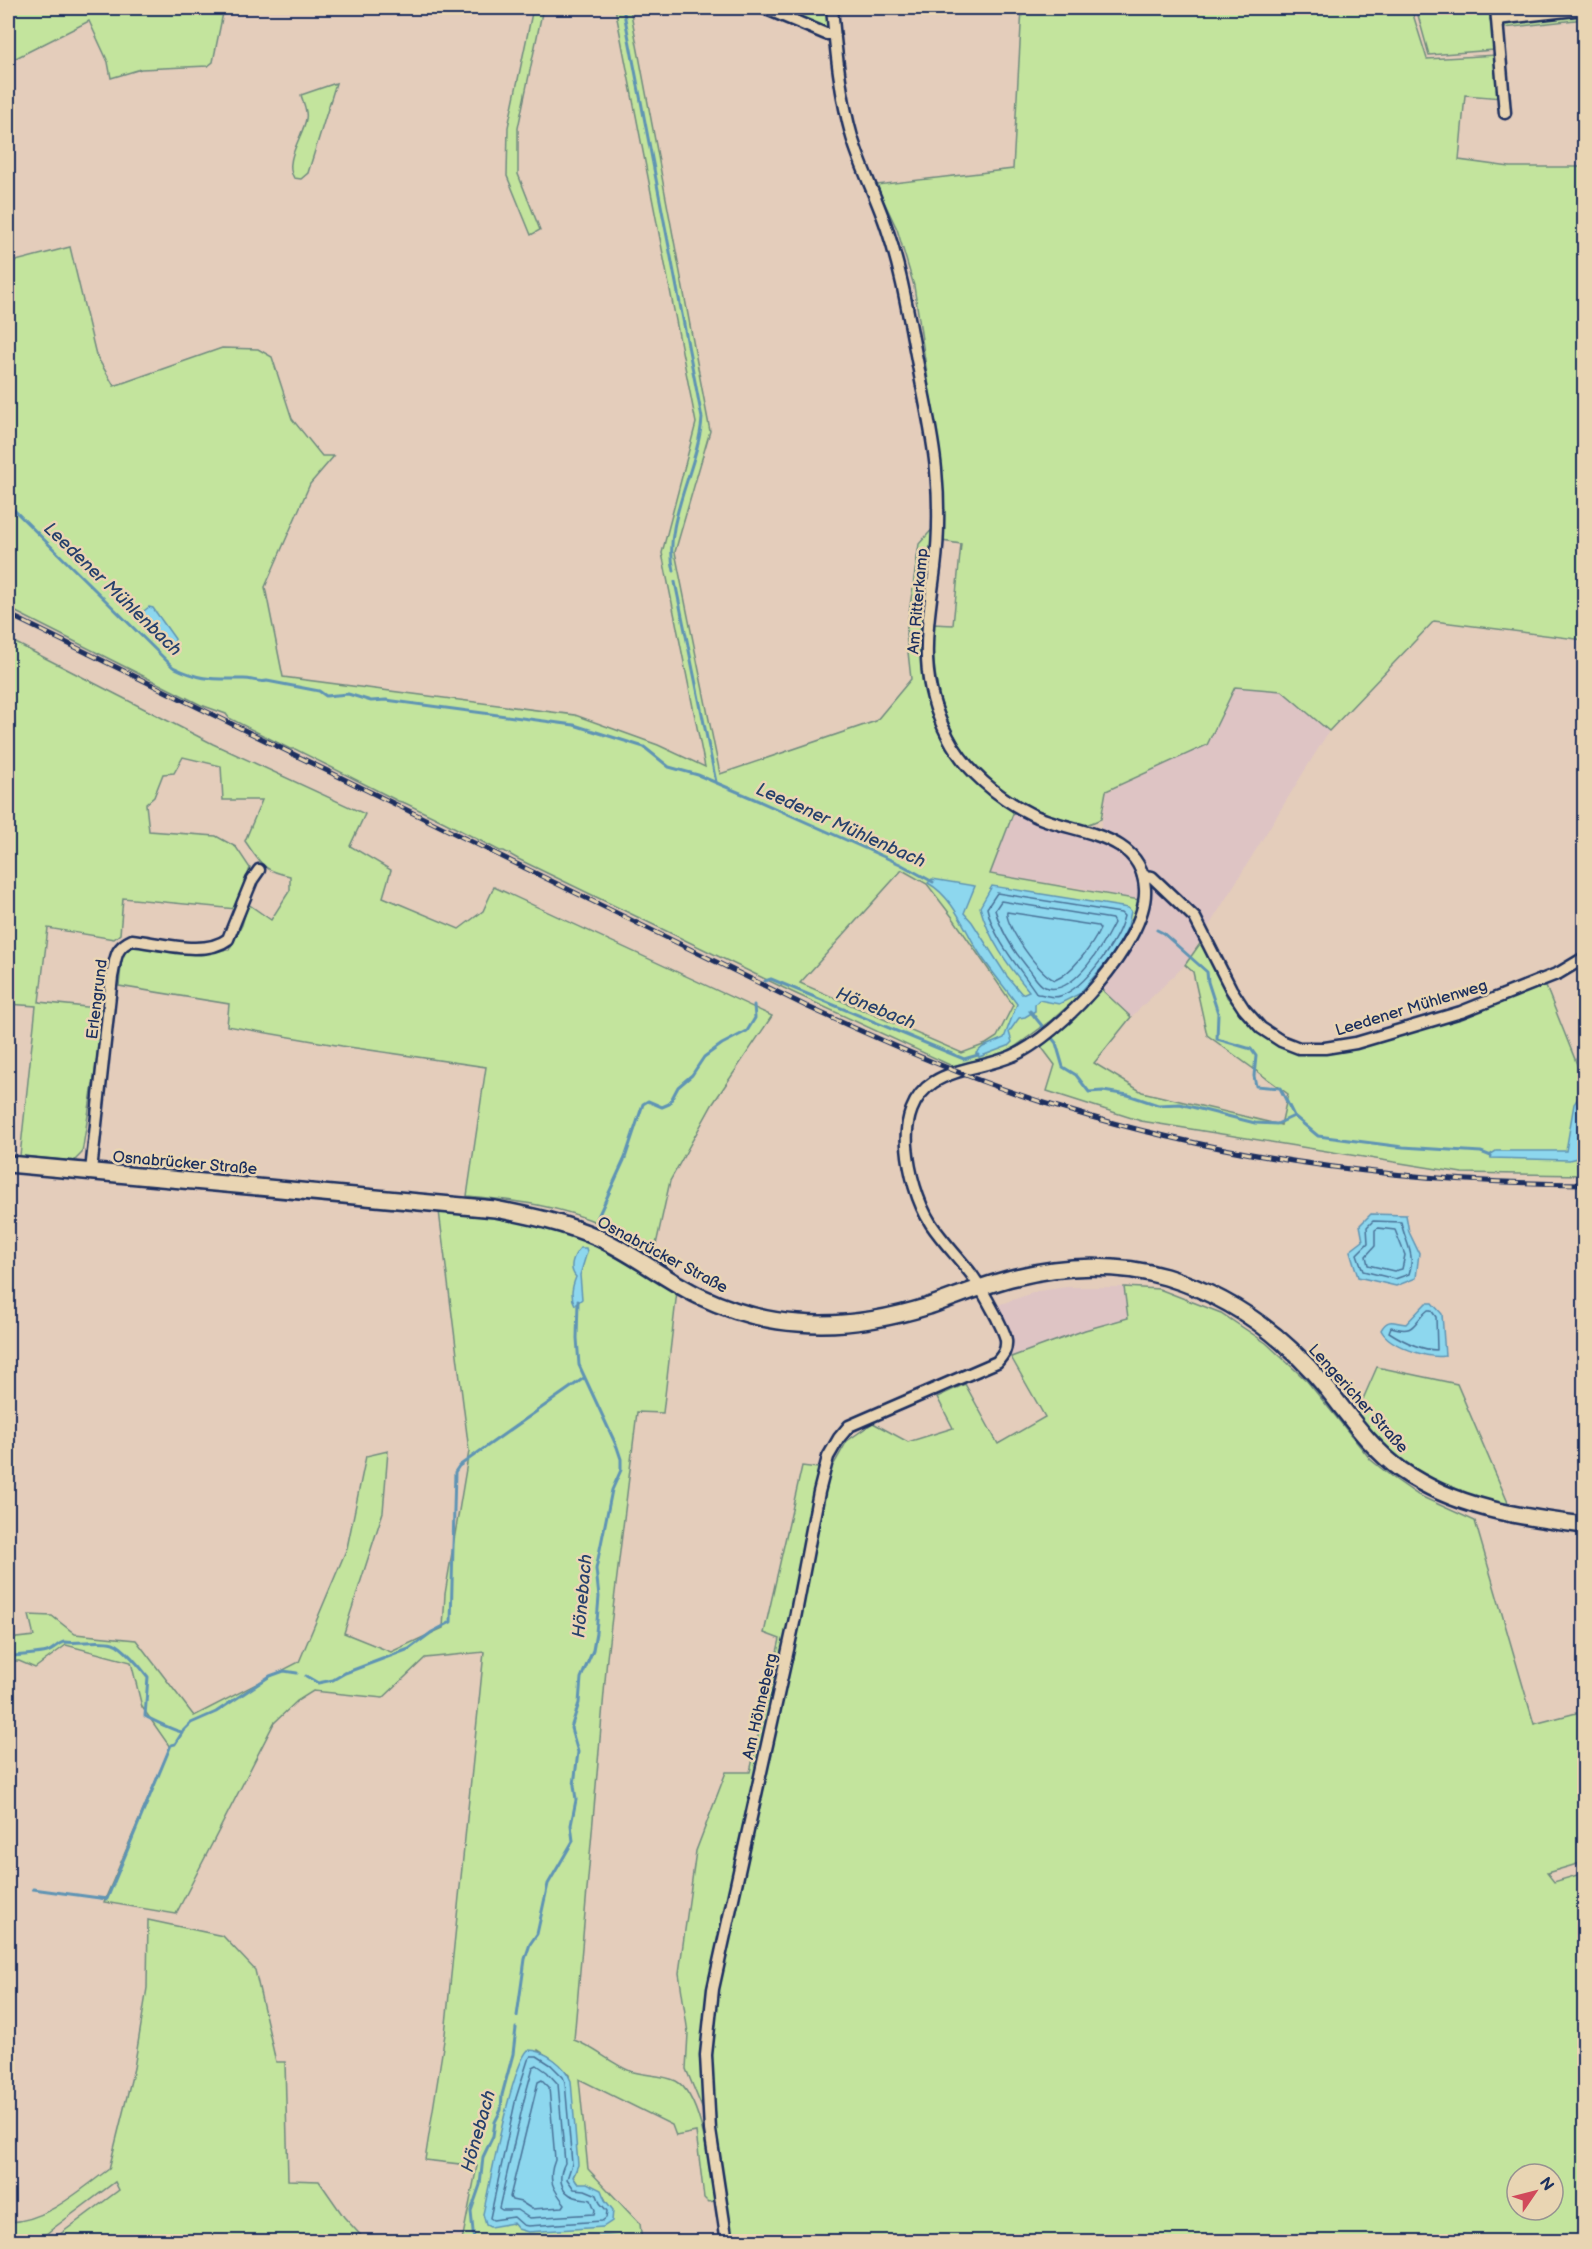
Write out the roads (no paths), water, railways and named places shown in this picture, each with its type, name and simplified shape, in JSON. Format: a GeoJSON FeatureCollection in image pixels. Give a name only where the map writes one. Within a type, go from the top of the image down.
{"type":"FeatureCollection","features":[{"type":"Feature","properties":{"kind":"main road","name":"Osnabrücker Straße"},"geometry":{"type":"LineString","coordinates":[[8,1164],[495,1209],[531,1215],[561,1223],[602,1239],[698,1295],[728,1308],[766,1319],[796,1323],[832,1324],[894,1315],[1015,1277],[1068,1268],[1095,1267],[1174,1280],[1215,1296],[1252,1318]]}},
{"type":"Feature","properties":{"kind":"main road","name":"Lengericher Straße"},"geometry":{"type":"LineString","coordinates":[[1252,1318],[1305,1362],[1382,1453],[1398,1467],[1430,1488],[1469,1505],[1518,1516],[1584,1525]]}},
{"type":"Feature","properties":{"kind":"street"},"geometry":{"type":"LineString","coordinates":[[764,8],[826,34],[834,33]]}},
{"type":"Feature","properties":{"kind":"street","name":"Am Ritterkamp"},"geometry":{"type":"LineString","coordinates":[[832,8],[845,111],[854,143],[887,230],[903,288],[935,466],[938,525],[926,652],[931,695],[948,738],[963,760],[991,787],[1016,806],[1055,825],[1110,839],[1127,850],[1138,863],[1143,876]]}},
{"type":"Feature","properties":{"kind":"street"},"geometry":{"type":"LineString","coordinates":[[1505,113],[1497,13],[1584,9]]}},
{"type":"Feature","properties":{"kind":"street","name":"Erlengrund"},"geometry":{"type":"LineString","coordinates":[[91,1172],[117,952],[123,944],[132,940],[194,948],[220,946],[228,939],[252,880],[259,870]]}},
{"type":"Feature","properties":{"kind":"street"},"geometry":{"type":"LineString","coordinates":[[981,1288],[932,1225],[923,1208],[915,1188],[907,1150],[906,1123],[922,1092],[935,1081],[1017,1054],[1059,1023],[1108,974],[1126,948],[1139,918],[1145,899],[1143,876]]}},
{"type":"Feature","properties":{"kind":"street","name":"Leedener Mühlenweg"},"geometry":{"type":"LineString","coordinates":[[1143,876],[1152,877],[1195,918],[1231,989],[1244,1009],[1261,1028],[1281,1041],[1299,1048],[1325,1048],[1356,1043],[1461,1011],[1559,973],[1584,958]]}},
{"type":"Feature","properties":{"kind":"street","name":"Am Höhneberg"},"geometry":{"type":"LineString","coordinates":[[727,2241],[709,2119],[706,2055],[713,1989],[828,1457],[849,1426],[997,1362],[1004,1355],[1006,1337],[981,1288]]}},
{"type":"Feature","properties":{"kind":"water"},"geometry":{"type":"Polygon","coordinates":[[[149,607],[153,608],[175,639],[174,645],[171,646],[140,614],[149,607]]]}},
{"type":"Feature","properties":{"kind":"water"},"geometry":{"type":"Polygon","coordinates":[[[932,879],[975,886],[964,913],[1006,975],[1022,994],[1029,991],[994,941],[980,907],[992,886],[1128,908],[1131,911],[1128,926],[1116,951],[1079,994],[1059,1004],[1039,1000],[1035,1004],[1035,1011],[1019,1018],[1009,1032],[1012,1042],[1008,1046],[979,1057],[976,1053],[983,1047],[1004,1038],[1017,1004],[982,958],[951,905],[937,889],[928,883],[932,879]]]}},
{"type":"Feature","properties":{"kind":"water"},"geometry":{"type":"Polygon","coordinates":[[[1584,1096],[1584,1151],[1577,1158],[1569,1160],[1491,1158],[1491,1154],[1496,1151],[1566,1151],[1574,1104],[1579,1097],[1584,1096]]]}},
{"type":"Feature","properties":{"kind":"water"},"geometry":{"type":"Polygon","coordinates":[[[1371,1214],[1406,1215],[1409,1232],[1419,1253],[1416,1278],[1396,1286],[1358,1277],[1350,1251],[1363,1241],[1360,1225],[1371,1214]]]}},
{"type":"Feature","properties":{"kind":"water"},"geometry":{"type":"Polygon","coordinates":[[[580,1248],[586,1248],[587,1252],[580,1275],[582,1299],[575,1305],[572,1291],[576,1277],[572,1266],[580,1248]]]}},
{"type":"Feature","properties":{"kind":"water"},"geometry":{"type":"Polygon","coordinates":[[[1426,1303],[1432,1303],[1442,1314],[1445,1356],[1419,1353],[1400,1346],[1385,1336],[1381,1330],[1389,1322],[1406,1324],[1426,1303]]]}},
{"type":"Feature","properties":{"kind":"water"},"geometry":{"type":"Polygon","coordinates":[[[528,2050],[541,2053],[554,2060],[564,2069],[571,2081],[578,2165],[573,2177],[577,2183],[587,2183],[601,2190],[613,2210],[612,2221],[603,2227],[528,2232],[518,2229],[513,2223],[490,2227],[486,2225],[483,2214],[508,2101],[521,2061],[528,2050]]]}},
{"type":"Feature","properties":{"kind":"water"},"geometry":{"type":"Polygon","coordinates":[[[609,2236],[624,2241],[523,2241],[527,2239],[609,2236]]]}},
{"type":"Feature","properties":{"kind":"waterway"},"geometry":{"type":"LineString","coordinates":[[623,8],[702,418],[695,456],[673,534],[674,571]]}},
{"type":"Feature","properties":{"kind":"waterway","name":"Leedener Mühlenbach"},"geometry":{"type":"LineString","coordinates":[[8,504],[173,667],[183,672],[207,678],[267,681],[319,691],[326,696],[348,694],[371,701],[386,700],[574,725],[644,747],[669,767],[698,775],[752,798],[900,864],[933,882]]}},
{"type":"Feature","properties":{"kind":"waterway"},"geometry":{"type":"LineString","coordinates":[[675,582],[716,782]]}},
{"type":"Feature","properties":{"kind":"waterway"},"geometry":{"type":"LineString","coordinates":[[1157,930],[1207,972],[1218,1013],[1217,1039],[1251,1049],[1256,1056],[1254,1076],[1256,1086],[1280,1088],[1294,1116]]}},
{"type":"Feature","properties":{"kind":"waterway","name":"Hönebach"},"geometry":{"type":"LineString","coordinates":[[765,981],[771,979],[964,1059],[978,1055]]}},
{"type":"Feature","properties":{"kind":"waterway","name":"Hönebach"},"geometry":{"type":"LineString","coordinates":[[597,1219],[625,1158],[643,1104],[648,1101],[662,1107],[669,1104],[678,1087],[692,1075],[704,1057],[722,1044],[747,1031],[755,1018],[754,1005]]}},
{"type":"Feature","properties":{"kind":"waterway","name":"Leedener Mühlenbach"},"geometry":{"type":"LineString","coordinates":[[1030,1011],[1056,1043],[1063,1067],[1076,1075],[1089,1092],[1103,1091],[1128,1095],[1158,1105],[1180,1104],[1255,1123],[1277,1124],[1294,1116],[1318,1136],[1403,1147],[1481,1152],[1491,1156]]}},
{"type":"Feature","properties":{"kind":"waterway","name":"Hönebach"},"geometry":{"type":"LineString","coordinates":[[517,2016],[525,1959],[530,1944],[537,1934],[548,1884],[573,1841],[571,1825],[576,1800],[574,1785],[578,1752],[571,1728],[579,1703],[581,1678],[593,1650],[599,1597],[596,1569],[612,1490],[621,1470],[621,1459],[617,1447],[579,1365],[578,1301]]}},
{"type":"Feature","properties":{"kind":"waterway"},"geometry":{"type":"LineString","coordinates":[[306,1676],[318,1683],[333,1680],[345,1673],[409,1649],[432,1632],[451,1622],[455,1472],[459,1466],[584,1378]]}},
{"type":"Feature","properties":{"kind":"waterway"},"geometry":{"type":"LineString","coordinates":[[8,1656],[47,1652],[64,1642],[113,1643],[127,1653],[148,1677],[145,1716],[182,1732],[191,1723],[216,1712],[270,1676],[284,1671],[297,1673]]}},
{"type":"Feature","properties":{"kind":"waterway"},"geometry":{"type":"LineString","coordinates":[[33,1889],[107,1899],[171,1745],[175,1744],[182,1733]]}},
{"type":"Feature","properties":{"kind":"waterway","name":"Hönebach"},"geometry":{"type":"LineString","coordinates":[[474,2242],[471,2211],[480,2185],[483,2157],[493,2136],[495,2122],[501,2110],[516,2028]]}},
{"type":"Feature","properties":{"kind":"railway"},"geometry":{"type":"LineString","coordinates":[[8,614],[808,1007],[902,1049],[996,1087],[1125,1126],[1255,1155],[1320,1165],[1452,1179],[1584,1184]]}}]}
